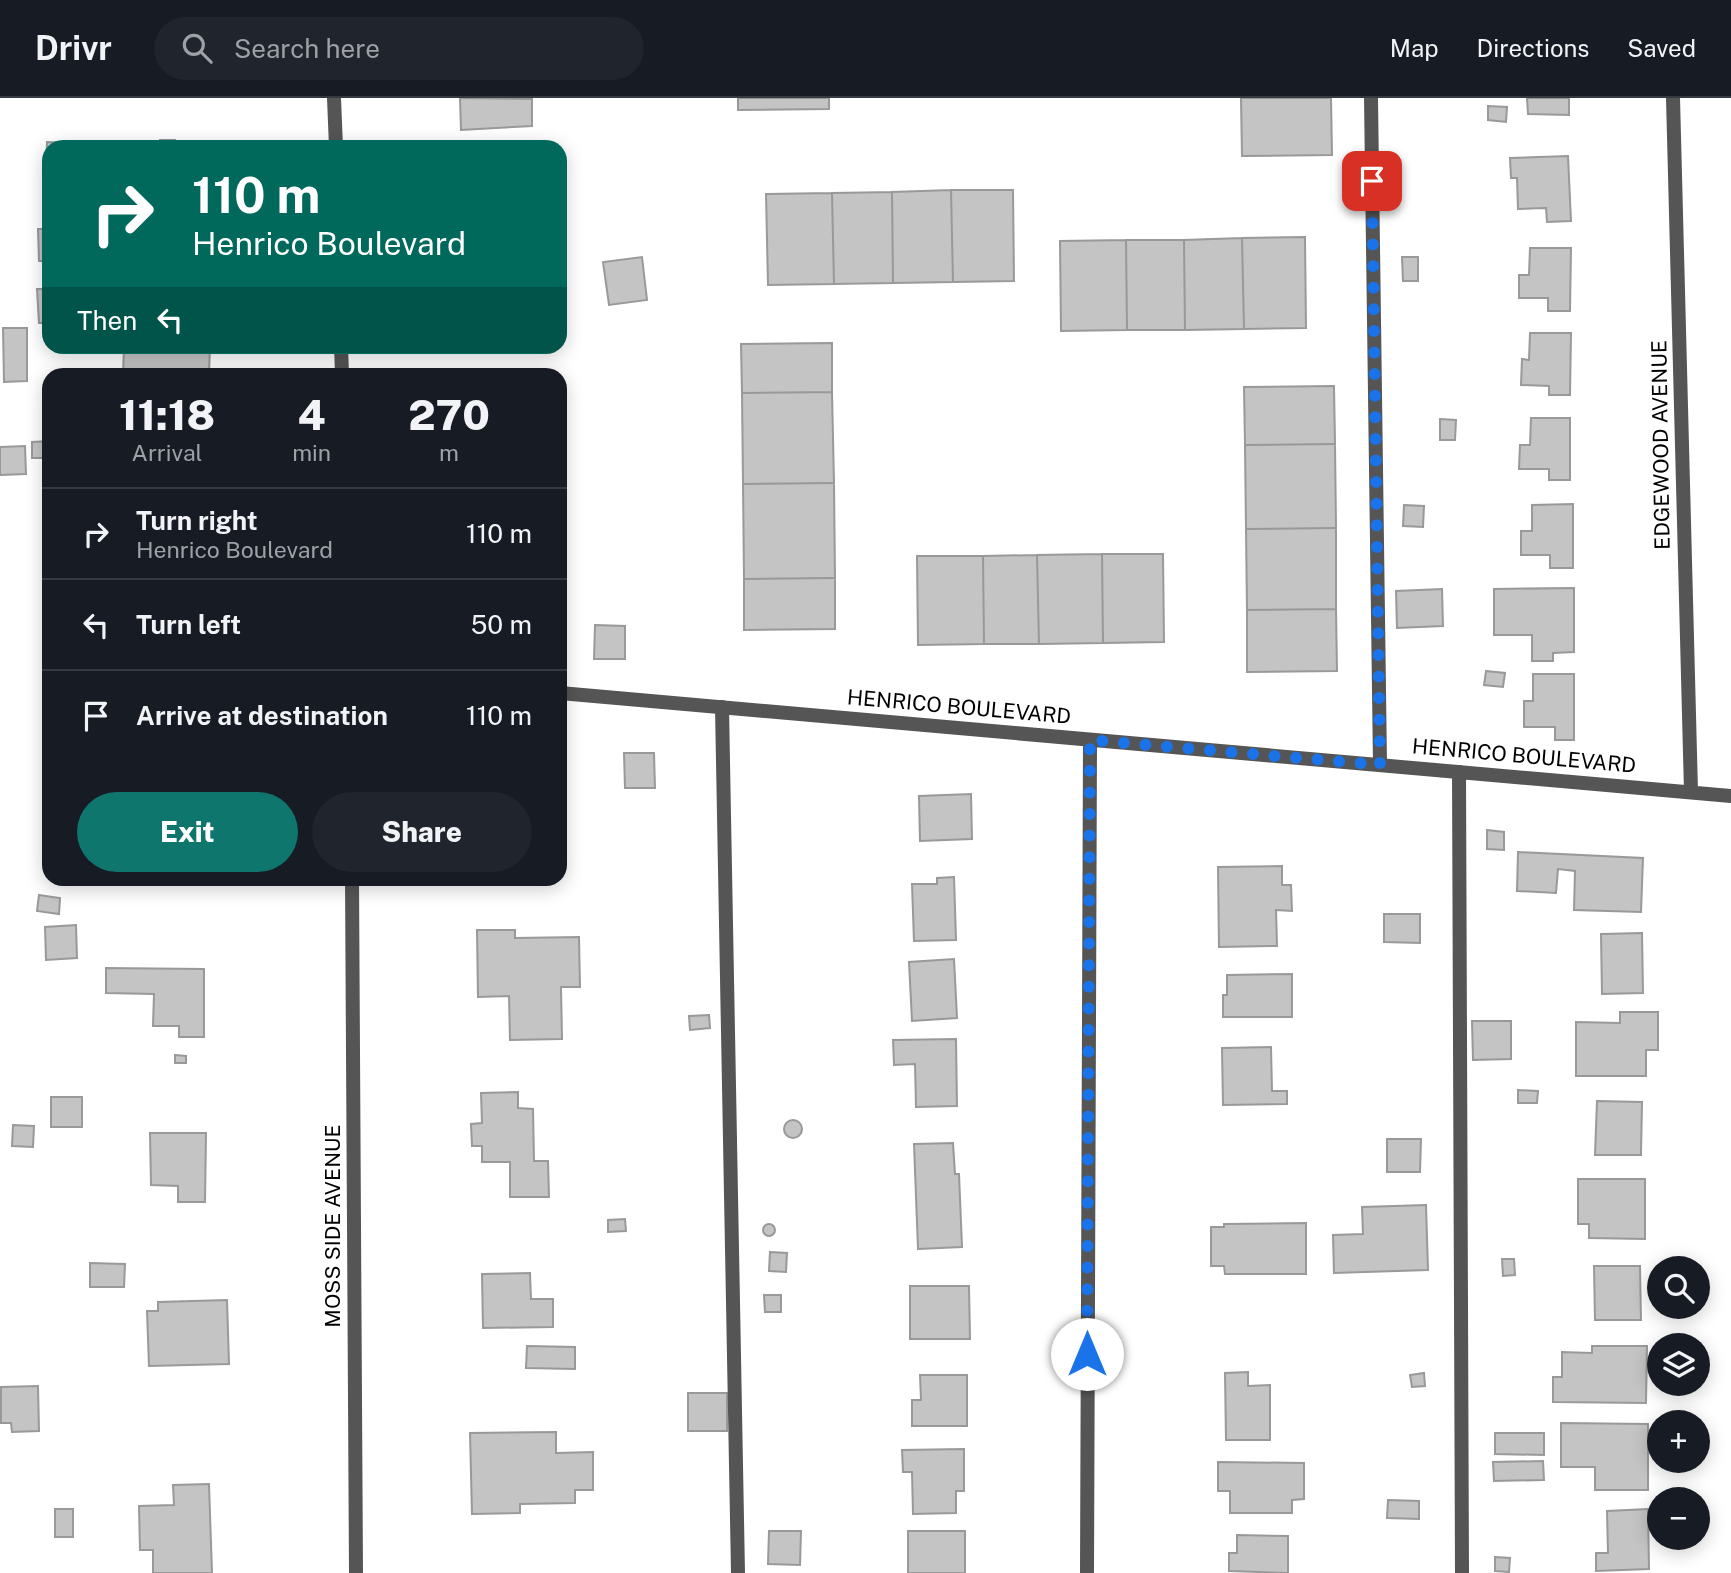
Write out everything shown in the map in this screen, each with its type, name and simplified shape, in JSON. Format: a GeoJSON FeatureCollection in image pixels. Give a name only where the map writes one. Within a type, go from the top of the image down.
{"type":"FeatureCollection","features":[{"type":"Feature","properties":{"kind":"street"},"geometry":{"type":"LineString","coordinates":[[334,98],[336,140]]}},
{"type":"Feature","properties":{"kind":"street"},"geometry":{"type":"LineString","coordinates":[[1371,98],[1380,765]]}},
{"type":"Feature","properties":{"kind":"street","name":"EDGEWOOD AVENUE"},"geometry":{"type":"LineString","coordinates":[[1673,98],[1691,792]]}},
{"type":"Feature","properties":{"kind":"street","name":"HENRICO BOULEVARD"},"geometry":{"type":"LineString","coordinates":[[567,694],[1731,796]]}},
{"type":"Feature","properties":{"kind":"street"},"geometry":{"type":"LineString","coordinates":[[722,707],[738,1573]]}},
{"type":"Feature","properties":{"kind":"street"},"geometry":{"type":"LineString","coordinates":[[1087,1573],[1090,740]]}},
{"type":"Feature","properties":{"kind":"street"},"geometry":{"type":"LineString","coordinates":[[1459,772],[1461,1573]]}},
{"type":"Feature","properties":{"kind":"street","name":"MOSS SIDE AVENUE"},"geometry":{"type":"LineString","coordinates":[[352,886],[356,1573]]}},
{"type":"Feature","properties":{"kind":"building"},"geometry":{"type":"Polygon","coordinates":[[[460,98],[532,99],[532,126],[461,130],[460,98]]]}},
{"type":"Feature","properties":{"kind":"building"},"geometry":{"type":"Polygon","coordinates":[[[738,98],[829,98],[829,109],[738,110],[738,98]]]}},
{"type":"Feature","properties":{"kind":"building"},"geometry":{"type":"Polygon","coordinates":[[[1241,98],[1331,98],[1332,155],[1242,156],[1241,98]]]}},
{"type":"Feature","properties":{"kind":"building"},"geometry":{"type":"Polygon","coordinates":[[[1527,98],[1569,98],[1569,115],[1528,114],[1527,98]]]}},
{"type":"Feature","properties":{"kind":"building"},"geometry":{"type":"Polygon","coordinates":[[[1488,106],[1507,107],[1506,122],[1488,120],[1488,106]]]}},
{"type":"Feature","properties":{"kind":"building"},"geometry":{"type":"Polygon","coordinates":[[[1568,156],[1571,221],[1547,222],[1546,208],[1518,209],[1517,178],[1511,178],[1510,158],[1568,156]]]}},
{"type":"Feature","properties":{"kind":"building"},"geometry":{"type":"Polygon","coordinates":[[[951,190],[1013,190],[1014,281],[953,282],[951,190]]]}},
{"type":"Feature","properties":{"kind":"building"},"geometry":{"type":"Polygon","coordinates":[[[951,190],[953,282],[893,283],[892,192],[951,190]]]}},
{"type":"Feature","properties":{"kind":"building"},"geometry":{"type":"Polygon","coordinates":[[[892,192],[893,283],[834,284],[832,193],[892,192]]]}},
{"type":"Feature","properties":{"kind":"building"},"geometry":{"type":"Polygon","coordinates":[[[832,193],[834,284],[768,285],[766,194],[832,193]]]}},
{"type":"Feature","properties":{"kind":"building"},"geometry":{"type":"Polygon","coordinates":[[[38,229],[42,229],[42,261],[39,261],[38,229]]]}},
{"type":"Feature","properties":{"kind":"building"},"geometry":{"type":"Polygon","coordinates":[[[1305,237],[1306,328],[1244,329],[1242,238],[1305,237]]]}},
{"type":"Feature","properties":{"kind":"building"},"geometry":{"type":"Polygon","coordinates":[[[1242,238],[1244,329],[1185,330],[1184,240],[1242,238]]]}},
{"type":"Feature","properties":{"kind":"building"},"geometry":{"type":"Polygon","coordinates":[[[1126,240],[1184,240],[1185,330],[1127,330],[1126,240]]]}},
{"type":"Feature","properties":{"kind":"building"},"geometry":{"type":"Polygon","coordinates":[[[1126,240],[1127,330],[1061,331],[1060,241],[1126,240]]]}},
{"type":"Feature","properties":{"kind":"building"},"geometry":{"type":"Polygon","coordinates":[[[1530,248],[1571,248],[1570,311],[1548,311],[1548,298],[1519,298],[1519,275],[1529,275],[1530,248]]]}},
{"type":"Feature","properties":{"kind":"building"},"geometry":{"type":"Polygon","coordinates":[[[642,257],[647,300],[609,305],[603,262],[642,257]]]}},
{"type":"Feature","properties":{"kind":"building"},"geometry":{"type":"Polygon","coordinates":[[[1402,257],[1418,257],[1418,281],[1403,281],[1402,257]]]}},
{"type":"Feature","properties":{"kind":"building"},"geometry":{"type":"Polygon","coordinates":[[[37,289],[42,289],[42,323],[39,323],[37,289]]]}},
{"type":"Feature","properties":{"kind":"building"},"geometry":{"type":"Polygon","coordinates":[[[3,328],[27,328],[27,381],[4,382],[3,328]]]}},
{"type":"Feature","properties":{"kind":"building"},"geometry":{"type":"Polygon","coordinates":[[[1530,333],[1571,333],[1570,395],[1549,395],[1549,386],[1521,385],[1522,359],[1529,360],[1530,333]]]}},
{"type":"Feature","properties":{"kind":"building"},"geometry":{"type":"Polygon","coordinates":[[[832,343],[832,392],[742,393],[741,344],[832,343]]]}},
{"type":"Feature","properties":{"kind":"building"},"geometry":{"type":"Polygon","coordinates":[[[124,354],[210,354],[209,368],[123,368],[124,354]]]}},
{"type":"Feature","properties":{"kind":"building"},"geometry":{"type":"Polygon","coordinates":[[[1334,386],[1335,444],[1245,445],[1244,387],[1334,386]]]}},
{"type":"Feature","properties":{"kind":"building"},"geometry":{"type":"Polygon","coordinates":[[[832,392],[834,483],[743,484],[742,393],[832,392]]]}},
{"type":"Feature","properties":{"kind":"building"},"geometry":{"type":"Polygon","coordinates":[[[1531,418],[1570,418],[1570,480],[1549,480],[1549,469],[1519,469],[1520,445],[1530,445],[1531,418]]]}},
{"type":"Feature","properties":{"kind":"building"},"geometry":{"type":"Polygon","coordinates":[[[1440,419],[1456,420],[1455,440],[1440,440],[1440,419]]]}},
{"type":"Feature","properties":{"kind":"building"},"geometry":{"type":"Polygon","coordinates":[[[42,441],[42,458],[32,458],[32,442],[42,441]]]}},
{"type":"Feature","properties":{"kind":"building"},"geometry":{"type":"Polygon","coordinates":[[[1335,444],[1336,528],[1246,529],[1245,445],[1335,444]]]}},
{"type":"Feature","properties":{"kind":"building"},"geometry":{"type":"Polygon","coordinates":[[[25,446],[26,474],[0,475],[0,447],[25,446]]]}},
{"type":"Feature","properties":{"kind":"building"},"geometry":{"type":"Polygon","coordinates":[[[834,483],[835,578],[744,579],[743,484],[834,483]]]}},
{"type":"Feature","properties":{"kind":"building"},"geometry":{"type":"Polygon","coordinates":[[[1573,504],[1573,568],[1550,568],[1550,555],[1521,555],[1521,531],[1532,531],[1532,505],[1573,504]]]}},
{"type":"Feature","properties":{"kind":"building"},"geometry":{"type":"Polygon","coordinates":[[[1404,505],[1424,506],[1423,527],[1403,526],[1404,505]]]}},
{"type":"Feature","properties":{"kind":"building"},"geometry":{"type":"Polygon","coordinates":[[[1336,528],[1336,609],[1247,610],[1246,529],[1336,528]]]}},
{"type":"Feature","properties":{"kind":"building"},"geometry":{"type":"Polygon","coordinates":[[[1102,554],[1163,554],[1164,642],[1103,643],[1102,554]]]}},
{"type":"Feature","properties":{"kind":"building"},"geometry":{"type":"Polygon","coordinates":[[[1102,554],[1103,643],[1039,644],[1037,555],[1102,554]]]}},
{"type":"Feature","properties":{"kind":"building"},"geometry":{"type":"Polygon","coordinates":[[[1037,555],[1039,644],[984,644],[983,556],[1037,555]]]}},
{"type":"Feature","properties":{"kind":"building"},"geometry":{"type":"Polygon","coordinates":[[[917,556],[983,556],[984,644],[918,645],[917,556]]]}},
{"type":"Feature","properties":{"kind":"building"},"geometry":{"type":"Polygon","coordinates":[[[835,578],[835,629],[744,630],[744,579],[835,578]]]}},
{"type":"Feature","properties":{"kind":"building"},"geometry":{"type":"Polygon","coordinates":[[[1574,588],[1574,652],[1553,653],[1553,661],[1532,661],[1532,635],[1494,635],[1494,589],[1574,588]]]}},
{"type":"Feature","properties":{"kind":"building"},"geometry":{"type":"Polygon","coordinates":[[[1442,589],[1443,626],[1397,628],[1396,591],[1442,589]]]}},
{"type":"Feature","properties":{"kind":"building"},"geometry":{"type":"Polygon","coordinates":[[[1336,609],[1337,671],[1247,672],[1247,610],[1336,609]]]}},
{"type":"Feature","properties":{"kind":"building"},"geometry":{"type":"Polygon","coordinates":[[[595,625],[625,626],[625,659],[594,659],[595,625]]]}},
{"type":"Feature","properties":{"kind":"building"},"geometry":{"type":"Polygon","coordinates":[[[1486,671],[1505,673],[1503,687],[1484,685],[1486,671]]]}},
{"type":"Feature","properties":{"kind":"building"},"geometry":{"type":"Polygon","coordinates":[[[1533,674],[1574,674],[1574,740],[1555,740],[1555,727],[1524,727],[1524,701],[1533,701],[1533,674]]]}},
{"type":"Feature","properties":{"kind":"building"},"geometry":{"type":"Polygon","coordinates":[[[624,753],[654,753],[655,788],[625,788],[624,753]]]}},
{"type":"Feature","properties":{"kind":"building"},"geometry":{"type":"Polygon","coordinates":[[[971,794],[972,839],[920,841],[919,796],[971,794]]]}},
{"type":"Feature","properties":{"kind":"building"},"geometry":{"type":"Polygon","coordinates":[[[1487,830],[1504,832],[1504,850],[1487,849],[1487,830]]]}},
{"type":"Feature","properties":{"kind":"building"},"geometry":{"type":"Polygon","coordinates":[[[1518,852],[1643,858],[1641,912],[1574,910],[1575,871],[1558,869],[1556,893],[1517,891],[1518,852]]]}},
{"type":"Feature","properties":{"kind":"building"},"geometry":{"type":"Polygon","coordinates":[[[1282,866],[1282,885],[1291,885],[1292,911],[1276,910],[1277,946],[1219,947],[1218,867],[1282,866]]]}},
{"type":"Feature","properties":{"kind":"building"},"geometry":{"type":"Polygon","coordinates":[[[954,877],[956,940],[914,941],[912,884],[937,884],[937,878],[954,877]]]}},
{"type":"Feature","properties":{"kind":"building"},"geometry":{"type":"Polygon","coordinates":[[[39,895],[60,898],[59,914],[37,911],[39,895]]]}},
{"type":"Feature","properties":{"kind":"building"},"geometry":{"type":"Polygon","coordinates":[[[1384,914],[1420,914],[1420,943],[1384,942],[1384,914]]]}},
{"type":"Feature","properties":{"kind":"building"},"geometry":{"type":"Polygon","coordinates":[[[76,925],[77,958],[46,960],[45,927],[76,925]]]}},
{"type":"Feature","properties":{"kind":"building"},"geometry":{"type":"Polygon","coordinates":[[[477,930],[515,930],[515,938],[579,937],[580,987],[561,987],[562,1039],[510,1040],[509,996],[478,997],[477,930]]]}},
{"type":"Feature","properties":{"kind":"building"},"geometry":{"type":"Polygon","coordinates":[[[1642,933],[1643,993],[1602,994],[1601,934],[1642,933]]]}},
{"type":"Feature","properties":{"kind":"building"},"geometry":{"type":"Polygon","coordinates":[[[954,959],[957,1018],[912,1021],[909,962],[954,959]]]}},
{"type":"Feature","properties":{"kind":"building"},"geometry":{"type":"Polygon","coordinates":[[[106,968],[204,969],[204,1037],[179,1037],[179,1026],[153,1026],[154,994],[106,993],[106,968]]]}},
{"type":"Feature","properties":{"kind":"building"},"geometry":{"type":"Polygon","coordinates":[[[1292,974],[1292,1017],[1223,1017],[1227,975],[1292,974]]]}},
{"type":"Feature","properties":{"kind":"building"},"geometry":{"type":"Polygon","coordinates":[[[1620,1012],[1658,1012],[1658,1050],[1646,1050],[1646,1076],[1576,1076],[1576,1022],[1620,1023],[1620,1012]]]}},
{"type":"Feature","properties":{"kind":"building"},"geometry":{"type":"Polygon","coordinates":[[[709,1015],[710,1028],[690,1030],[689,1016],[709,1015]]]}},
{"type":"Feature","properties":{"kind":"building"},"geometry":{"type":"Polygon","coordinates":[[[1472,1021],[1511,1021],[1511,1059],[1473,1060],[1472,1021]]]}},
{"type":"Feature","properties":{"kind":"building"},"geometry":{"type":"Polygon","coordinates":[[[956,1039],[957,1106],[916,1107],[915,1064],[894,1065],[893,1040],[956,1039]]]}},
{"type":"Feature","properties":{"kind":"building"},"geometry":{"type":"Polygon","coordinates":[[[1271,1047],[1272,1091],[1287,1091],[1287,1104],[1223,1105],[1222,1048],[1271,1047]]]}},
{"type":"Feature","properties":{"kind":"building"},"geometry":{"type":"Polygon","coordinates":[[[175,1055],[186,1056],[186,1063],[175,1063],[175,1055]]]}},
{"type":"Feature","properties":{"kind":"building"},"geometry":{"type":"Polygon","coordinates":[[[1518,1090],[1538,1091],[1537,1103],[1518,1103],[1518,1090]]]}},
{"type":"Feature","properties":{"kind":"building"},"geometry":{"type":"Polygon","coordinates":[[[518,1092],[518,1108],[533,1109],[534,1161],[548,1161],[549,1197],[510,1197],[510,1162],[482,1162],[482,1146],[472,1146],[471,1124],[482,1123],[481,1093],[518,1092]]]}},
{"type":"Feature","properties":{"kind":"building"},"geometry":{"type":"Polygon","coordinates":[[[51,1097],[82,1097],[82,1127],[51,1127],[51,1097]]]}},
{"type":"Feature","properties":{"kind":"building"},"geometry":{"type":"Polygon","coordinates":[[[1597,1101],[1642,1102],[1641,1155],[1595,1155],[1597,1101]]]}},
{"type":"Feature","properties":{"kind":"building"},"geometry":{"type":"Polygon","coordinates":[[[793,1120],[799,1123],[802,1129],[799,1135],[793,1138],[787,1135],[784,1129],[787,1123],[793,1120]]]}},
{"type":"Feature","properties":{"kind":"building"},"geometry":{"type":"Polygon","coordinates":[[[13,1125],[34,1126],[33,1147],[12,1146],[13,1125]]]}},
{"type":"Feature","properties":{"kind":"building"},"geometry":{"type":"Polygon","coordinates":[[[150,1133],[206,1133],[205,1202],[178,1202],[178,1186],[151,1185],[150,1133]]]}},
{"type":"Feature","properties":{"kind":"building"},"geometry":{"type":"Polygon","coordinates":[[[1387,1139],[1421,1139],[1420,1172],[1387,1172],[1387,1139]]]}},
{"type":"Feature","properties":{"kind":"building"},"geometry":{"type":"Polygon","coordinates":[[[953,1143],[955,1174],[959,1174],[962,1247],[918,1249],[914,1144],[953,1143]]]}},
{"type":"Feature","properties":{"kind":"building"},"geometry":{"type":"Polygon","coordinates":[[[1578,1179],[1645,1179],[1645,1239],[1589,1238],[1589,1224],[1578,1224],[1578,1179]]]}},
{"type":"Feature","properties":{"kind":"building"},"geometry":{"type":"Polygon","coordinates":[[[1426,1205],[1428,1270],[1334,1273],[1333,1235],[1363,1234],[1362,1207],[1426,1205]]]}},
{"type":"Feature","properties":{"kind":"building"},"geometry":{"type":"Polygon","coordinates":[[[625,1219],[626,1231],[608,1232],[608,1220],[625,1219]]]}},
{"type":"Feature","properties":{"kind":"building"},"geometry":{"type":"Polygon","coordinates":[[[1306,1223],[1306,1274],[1225,1274],[1224,1266],[1211,1266],[1211,1227],[1224,1227],[1224,1224],[1306,1223]]]}},
{"type":"Feature","properties":{"kind":"building"},"geometry":{"type":"Polygon","coordinates":[[[769,1224],[775,1230],[769,1236],[763,1230],[769,1224]]]}},
{"type":"Feature","properties":{"kind":"building"},"geometry":{"type":"Polygon","coordinates":[[[770,1252],[787,1253],[786,1272],[769,1271],[770,1252]]]}},
{"type":"Feature","properties":{"kind":"building"},"geometry":{"type":"Polygon","coordinates":[[[1502,1259],[1514,1259],[1515,1275],[1503,1276],[1502,1259]]]}},
{"type":"Feature","properties":{"kind":"building"},"geometry":{"type":"Polygon","coordinates":[[[90,1263],[125,1264],[124,1287],[90,1287],[90,1263]]]}},
{"type":"Feature","properties":{"kind":"building"},"geometry":{"type":"Polygon","coordinates":[[[1594,1266],[1640,1266],[1641,1320],[1595,1320],[1594,1266]]]}},
{"type":"Feature","properties":{"kind":"building"},"geometry":{"type":"Polygon","coordinates":[[[530,1273],[531,1299],[553,1299],[553,1327],[483,1328],[482,1274],[530,1273]]]}},
{"type":"Feature","properties":{"kind":"building"},"geometry":{"type":"Polygon","coordinates":[[[910,1286],[969,1286],[970,1339],[910,1339],[910,1286]]]}},
{"type":"Feature","properties":{"kind":"building"},"geometry":{"type":"Polygon","coordinates":[[[764,1295],[781,1295],[781,1312],[765,1312],[764,1295]]]}},
{"type":"Feature","properties":{"kind":"building"},"geometry":{"type":"Polygon","coordinates":[[[227,1300],[229,1364],[149,1366],[147,1311],[158,1311],[158,1302],[227,1300]]]}},
{"type":"Feature","properties":{"kind":"building"},"geometry":{"type":"Polygon","coordinates":[[[527,1346],[575,1347],[575,1369],[526,1368],[527,1346]]]}},
{"type":"Feature","properties":{"kind":"building"},"geometry":{"type":"Polygon","coordinates":[[[1592,1346],[1647,1346],[1646,1403],[1553,1402],[1553,1377],[1562,1377],[1562,1352],[1592,1353],[1592,1346]]]}},
{"type":"Feature","properties":{"kind":"building"},"geometry":{"type":"Polygon","coordinates":[[[1248,1372],[1248,1386],[1270,1385],[1270,1440],[1226,1440],[1225,1373],[1248,1372]]]}},
{"type":"Feature","properties":{"kind":"building"},"geometry":{"type":"Polygon","coordinates":[[[1424,1373],[1425,1386],[1412,1387],[1410,1375],[1424,1373]]]}},
{"type":"Feature","properties":{"kind":"building"},"geometry":{"type":"Polygon","coordinates":[[[920,1375],[967,1375],[967,1426],[912,1426],[912,1400],[921,1400],[920,1375]]]}},
{"type":"Feature","properties":{"kind":"building"},"geometry":{"type":"Polygon","coordinates":[[[38,1386],[39,1431],[12,1432],[11,1423],[1,1423],[1,1387],[38,1386]]]}},
{"type":"Feature","properties":{"kind":"building"},"geometry":{"type":"Polygon","coordinates":[[[688,1393],[727,1393],[727,1431],[688,1431],[688,1393]]]}},
{"type":"Feature","properties":{"kind":"building"},"geometry":{"type":"Polygon","coordinates":[[[1561,1423],[1647,1424],[1647,1490],[1595,1490],[1595,1467],[1561,1467],[1561,1423]]]}},
{"type":"Feature","properties":{"kind":"building"},"geometry":{"type":"Polygon","coordinates":[[[556,1432],[556,1453],[593,1452],[593,1490],[575,1490],[575,1503],[520,1504],[520,1513],[472,1514],[470,1433],[556,1432]]]}},
{"type":"Feature","properties":{"kind":"building"},"geometry":{"type":"Polygon","coordinates":[[[1495,1433],[1544,1433],[1544,1455],[1495,1454],[1495,1433]]]}},
{"type":"Feature","properties":{"kind":"building"},"geometry":{"type":"Polygon","coordinates":[[[964,1449],[964,1491],[956,1491],[956,1513],[913,1514],[912,1472],[903,1472],[902,1450],[964,1449]]]}},
{"type":"Feature","properties":{"kind":"building"},"geometry":{"type":"Polygon","coordinates":[[[1543,1461],[1544,1480],[1494,1481],[1493,1462],[1543,1461]]]}},
{"type":"Feature","properties":{"kind":"building"},"geometry":{"type":"Polygon","coordinates":[[[1218,1462],[1304,1463],[1304,1499],[1292,1500],[1292,1513],[1230,1513],[1230,1491],[1218,1491],[1218,1462]]]}},
{"type":"Feature","properties":{"kind":"building"},"geometry":{"type":"Polygon","coordinates":[[[209,1484],[212,1573],[153,1573],[153,1550],[140,1550],[139,1506],[174,1505],[173,1485],[209,1484]]]}},
{"type":"Feature","properties":{"kind":"building"},"geometry":{"type":"Polygon","coordinates":[[[1388,1500],[1419,1501],[1419,1519],[1387,1518],[1388,1500]]]}},
{"type":"Feature","properties":{"kind":"building"},"geometry":{"type":"Polygon","coordinates":[[[55,1509],[73,1509],[73,1537],[55,1537],[55,1509]]]}},
{"type":"Feature","properties":{"kind":"building"},"geometry":{"type":"Polygon","coordinates":[[[1647,1509],[1649,1569],[1596,1571],[1596,1553],[1608,1553],[1607,1511],[1647,1509]]]}},
{"type":"Feature","properties":{"kind":"building"},"geometry":{"type":"Polygon","coordinates":[[[769,1531],[801,1531],[800,1565],[768,1564],[769,1531]]]}},
{"type":"Feature","properties":{"kind":"building"},"geometry":{"type":"Polygon","coordinates":[[[908,1531],[965,1531],[965,1573],[908,1573],[908,1531]]]}},
{"type":"Feature","properties":{"kind":"building"},"geometry":{"type":"Polygon","coordinates":[[[1237,1535],[1288,1536],[1288,1573],[1229,1571],[1229,1553],[1237,1553],[1237,1535]]]}},
{"type":"Feature","properties":{"kind":"building"},"geometry":{"type":"Polygon","coordinates":[[[1495,1557],[1510,1558],[1509,1572],[1495,1571],[1495,1557]]]}},
{"type":"Feature","properties":{"kind":"route"},"geometry":{"type":"LineString","coordinates":[[1087,1354],[1090,740],[1380,765],[1372,181]]}}]}
